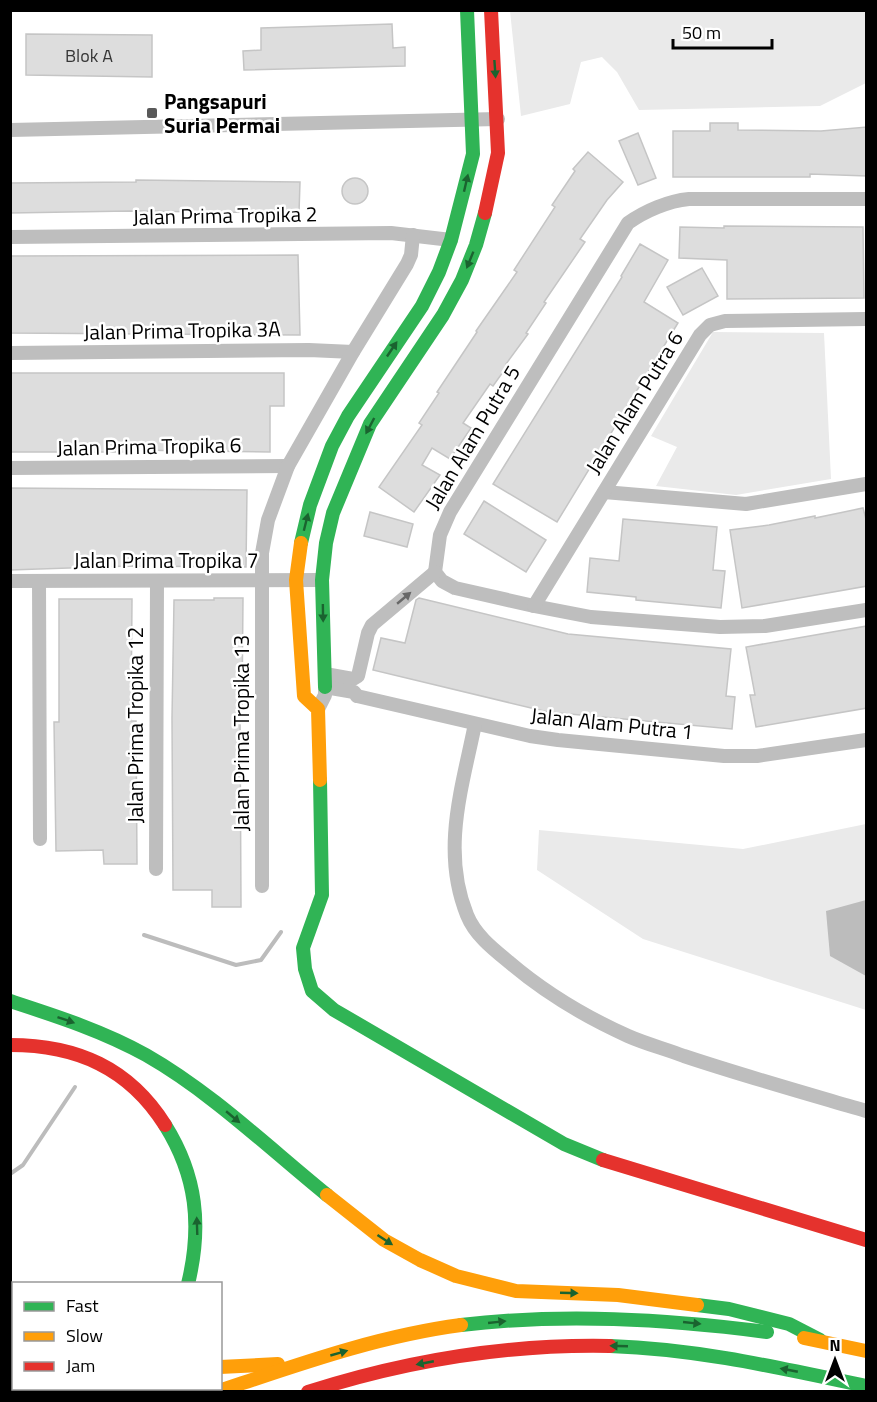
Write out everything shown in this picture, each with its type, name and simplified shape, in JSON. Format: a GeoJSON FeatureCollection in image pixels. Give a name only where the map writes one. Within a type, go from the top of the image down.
{"type":"FeatureCollection","features":[{"type":"Feature","properties":{"kind":"main road"},"geometry":{"type":"LineString","coordinates":[[468,10],[473,154],[445,239],[440,272],[422,306],[348,416],[332,446],[310,505],[301,540],[296,580],[304,696],[318,709],[322,895],[303,948],[305,969],[312,992],[334,1010],[564,1144],[595,1158],[867,1240]]}},
{"type":"Feature","properties":{"kind":"main road"},"geometry":{"type":"LineString","coordinates":[[325,685],[322,580],[326,543],[333,513],[370,424],[442,315],[462,280],[476,245],[489,198],[498,153],[491,10]]}},
{"type":"Feature","properties":{"kind":"main road"},"geometry":{"type":"LineString","coordinates":[[10,1001],[79,1024],[146,1055],[211,1098],[384,1240],[456,1276],[516,1291],[618,1295],[729,1309],[789,1324],[820,1340]]}},
{"type":"Feature","properties":{"kind":"main road"},"geometry":{"type":"LineString","coordinates":[[10,1045],[36,1044],[79,1054],[115,1072],[153,1106],[174,1138],[197,1204],[198,1240],[188,1282]]}},
{"type":"Feature","properties":{"kind":"main road"},"geometry":{"type":"LineString","coordinates":[[216,1392],[381,1341],[439,1328],[543,1318],[590,1317],[725,1326],[820,1340],[867,1351]]}},
{"type":"Feature","properties":{"kind":"main road"},"geometry":{"type":"LineString","coordinates":[[308,1392],[361,1376],[482,1352],[589,1345],[678,1350],[867,1386]]}},
{"type":"Feature","properties":{"kind":"main road"},"geometry":{"type":"LineString","coordinates":[[222,1367],[255,1364],[298,1365]]}},
{"type":"Feature","properties":{"kind":"main road"},"geometry":{"type":"LineString","coordinates":[[339,1392],[361,1376]]}},
{"type":"Feature","properties":{"kind":"street"},"geometry":{"type":"LineString","coordinates":[[10,130],[498,119]]}},
{"type":"Feature","properties":{"kind":"street","name":"Jalan Alam Putra 5"},"geometry":{"type":"LineString","coordinates":[[435,572],[440,535],[450,512],[628,223],[671,202],[689,199],[867,199]]}},
{"type":"Feature","properties":{"kind":"street","name":"Jalan Prima Tropika 2"},"geometry":{"type":"LineString","coordinates":[[10,237],[391,233],[445,239]]}},
{"type":"Feature","properties":{"kind":"street","name":"Jalan Prima Tropika 13"},"geometry":{"type":"LineString","coordinates":[[262,886],[261,580],[262,553],[268,520],[288,466],[353,352],[407,264],[411,255],[413,235]]}},
{"type":"Feature","properties":{"kind":"street","name":"Jalan Alam Putra 6"},"geometry":{"type":"LineString","coordinates":[[534,606],[700,335],[710,325],[725,321],[867,318]]}},
{"type":"Feature","properties":{"kind":"street","name":"Jalan Prima Tropika 3A"},"geometry":{"type":"LineString","coordinates":[[10,353],[309,350],[353,352]]}},
{"type":"Feature","properties":{"kind":"street","name":"Jalan Prima Tropika 6"},"geometry":{"type":"LineString","coordinates":[[10,468],[288,466]]}},
{"type":"Feature","properties":{"kind":"street"},"geometry":{"type":"LineString","coordinates":[[604,492],[746,504],[867,484]]}},
{"type":"Feature","properties":{"kind":"street"},"geometry":{"type":"LineString","coordinates":[[318,709],[325,685],[358,676],[372,625],[435,572],[447,585],[591,617],[720,627],[765,626],[867,610]]}},
{"type":"Feature","properties":{"kind":"street","name":"Jalan Prima Tropika 7"},"geometry":{"type":"LineString","coordinates":[[10,581],[322,580]]}},
{"type":"Feature","properties":{"kind":"street"},"geometry":{"type":"LineString","coordinates":[[39,581],[40,839]]}},
{"type":"Feature","properties":{"kind":"street","name":"Jalan Prima Tropika 12"},"geometry":{"type":"LineString","coordinates":[[156,869],[157,581]]}},
{"type":"Feature","properties":{"kind":"street","name":"Jalan Alam Putra 1"},"geometry":{"type":"LineString","coordinates":[[325,685],[354,692],[357,696],[475,724],[558,740],[724,756],[757,756],[867,740]]}},
{"type":"Feature","properties":{"kind":"street"},"geometry":{"type":"LineString","coordinates":[[475,724],[457,811],[453,853],[459,889],[467,917],[485,941],[524,975],[572,1006],[630,1037],[716,1067],[867,1111]]}},
{"type":"Feature","properties":{"kind":"shaded area"},"geometry":{"type":"Polygon","coordinates":[[[510,11],[866,11],[866,83],[820,106],[639,110],[617,72],[602,57],[581,62],[570,104],[521,116],[510,11]]]}},
{"type":"Feature","properties":{"kind":"shaded area"},"geometry":{"type":"Polygon","coordinates":[[[713,332],[824,333],[831,479],[736,495],[656,486],[677,447],[651,436],[713,332]]]}},
{"type":"Feature","properties":{"kind":"shaded area"},"geometry":{"type":"Polygon","coordinates":[[[866,824],[866,1010],[643,939],[537,870],[539,830],[743,849],[866,824]]]}},
{"type":"Feature","properties":{"kind":"shaded area"},"geometry":{"type":"Polygon","coordinates":[[[866,900],[866,976],[830,956],[826,911],[866,900]]]}},
{"type":"Feature","properties":{"kind":"building"},"geometry":{"type":"Polygon","coordinates":[[[392,24],[393,48],[405,47],[405,66],[244,70],[243,51],[261,50],[261,28],[392,24]]]}},
{"type":"Feature","properties":{"kind":"building"},"geometry":{"type":"Polygon","coordinates":[[[26,34],[152,35],[152,77],[26,75],[26,34]]]}},
{"type":"Feature","properties":{"kind":"building"},"geometry":{"type":"Polygon","coordinates":[[[710,123],[738,123],[738,130],[821,131],[867,127],[867,176],[810,174],[810,177],[673,177],[673,131],[710,131],[710,123]]]}},
{"type":"Feature","properties":{"kind":"building"},"geometry":{"type":"Polygon","coordinates":[[[638,133],[656,178],[638,185],[619,141],[638,133]]]}},
{"type":"Feature","properties":{"kind":"building"},"geometry":{"type":"Polygon","coordinates":[[[588,152],[623,182],[607,200],[580,239],[585,242],[544,302],[546,303],[526,333],[528,334],[506,364],[508,365],[493,386],[490,384],[463,423],[471,428],[450,459],[432,448],[422,465],[440,475],[414,512],[379,487],[422,425],[419,423],[439,393],[437,392],[517,272],[514,270],[555,207],[552,205],[575,171],[573,169],[588,152]]]}},
{"type":"Feature","properties":{"kind":"building"},"geometry":{"type":"Polygon","coordinates":[[[355,178],[364,182],[368,191],[364,200],[355,204],[346,200],[342,191],[346,182],[355,178]]]}},
{"type":"Feature","properties":{"kind":"building"},"geometry":{"type":"Polygon","coordinates":[[[136,180],[300,182],[299,213],[130,211],[10,213],[10,183],[136,182],[136,180]]]}},
{"type":"Feature","properties":{"kind":"building"},"geometry":{"type":"Polygon","coordinates":[[[724,226],[863,227],[864,298],[727,299],[727,260],[679,258],[680,227],[724,228],[724,226]]]}},
{"type":"Feature","properties":{"kind":"building"},"geometry":{"type":"Polygon","coordinates":[[[640,244],[668,260],[644,302],[678,323],[557,522],[493,484],[622,277],[640,244]]]}},
{"type":"Feature","properties":{"kind":"building"},"geometry":{"type":"Polygon","coordinates":[[[298,255],[300,335],[10,333],[10,256],[298,255]]]}},
{"type":"Feature","properties":{"kind":"building"},"geometry":{"type":"Polygon","coordinates":[[[702,268],[718,296],[683,315],[667,287],[702,268]]]}},
{"type":"Feature","properties":{"kind":"building"},"geometry":{"type":"Polygon","coordinates":[[[10,373],[284,373],[284,406],[270,406],[270,452],[127,450],[127,452],[10,452],[10,373]]]}},
{"type":"Feature","properties":{"kind":"building"},"geometry":{"type":"Polygon","coordinates":[[[10,488],[247,490],[246,567],[129,566],[10,570],[10,488]]]}},
{"type":"Feature","properties":{"kind":"building"},"geometry":{"type":"Polygon","coordinates":[[[484,501],[546,540],[526,572],[464,534],[484,501]]]}},
{"type":"Feature","properties":{"kind":"building"},"geometry":{"type":"Polygon","coordinates":[[[863,508],[867,523],[867,586],[742,608],[730,530],[815,516],[815,518],[863,508]]]}},
{"type":"Feature","properties":{"kind":"building"},"geometry":{"type":"Polygon","coordinates":[[[370,512],[413,524],[407,547],[364,536],[370,512]]]}},
{"type":"Feature","properties":{"kind":"building"},"geometry":{"type":"Polygon","coordinates":[[[623,519],[717,527],[713,570],[725,571],[721,608],[636,600],[636,597],[587,592],[590,558],[619,561],[623,519]]]}},
{"type":"Feature","properties":{"kind":"building"},"geometry":{"type":"Polygon","coordinates":[[[214,598],[243,598],[242,707],[240,707],[241,907],[212,907],[212,890],[173,890],[174,600],[214,600],[214,598]]]}},
{"type":"Feature","properties":{"kind":"building"},"geometry":{"type":"Polygon","coordinates":[[[419,598],[568,634],[731,649],[726,696],[735,697],[732,729],[548,712],[373,670],[381,638],[405,643],[416,600],[419,598]]]}},
{"type":"Feature","properties":{"kind":"building"},"geometry":{"type":"Polygon","coordinates":[[[59,599],[132,599],[131,721],[136,721],[137,864],[104,864],[103,850],[56,851],[54,722],[59,722],[59,599]]]}},
{"type":"Feature","properties":{"kind":"building"},"geometry":{"type":"Polygon","coordinates":[[[867,626],[867,708],[756,727],[750,695],[755,695],[746,647],[867,626]]]}},
{"type":"Feature","properties":{"kind":"waterway"},"geometry":{"type":"LineString","coordinates":[[144,935],[236,965],[261,960],[281,932]]}},
{"type":"Feature","properties":{"kind":"waterway"},"geometry":{"type":"LineString","coordinates":[[10,1174],[23,1165],[75,1087]]}},
{"type":"Feature","properties":{"kind":"traffic: fast"},"geometry":{"type":"LineString","coordinates":[[301,543],[310,505],[332,446],[348,416],[422,306],[439,272],[451,240],[473,154],[467,10]]}},
{"type":"Feature","properties":{"kind":"traffic: fast"},"geometry":{"type":"LineString","coordinates":[[325,687],[322,580],[326,543],[333,513],[370,424],[443,315],[462,280],[476,245],[485,213]]}},
{"type":"Feature","properties":{"kind":"traffic: fast"},"geometry":{"type":"LineString","coordinates":[[320,780],[322,895],[303,948],[305,969],[312,991],[334,1010],[564,1144],[603,1160]]}},
{"type":"Feature","properties":{"kind":"traffic: fast"},"geometry":{"type":"LineString","coordinates":[[10,1001],[96,1031],[146,1055],[217,1103],[327,1195]]}},
{"type":"Feature","properties":{"kind":"traffic: fast"},"geometry":{"type":"LineString","coordinates":[[165,1125],[184,1163],[194,1202],[195,1242],[188,1282]]}},
{"type":"Feature","properties":{"kind":"traffic: fast"},"geometry":{"type":"LineString","coordinates":[[697,1305],[729,1309],[789,1324],[820,1340]]}},
{"type":"Feature","properties":{"kind":"traffic: fast"},"geometry":{"type":"LineString","coordinates":[[461,1325],[538,1319],[614,1319],[767,1332]]}},
{"type":"Feature","properties":{"kind":"traffic: fast"},"geometry":{"type":"LineString","coordinates":[[610,1346],[707,1355],[866,1386]]}},
{"type":"Feature","properties":{"kind":"traffic: slow"},"geometry":{"type":"LineString","coordinates":[[301,543],[296,580],[304,696],[318,709],[320,780]]}},
{"type":"Feature","properties":{"kind":"traffic: slow"},"geometry":{"type":"LineString","coordinates":[[327,1195],[384,1240],[456,1276],[516,1291],[618,1295],[697,1305]]}},
{"type":"Feature","properties":{"kind":"traffic: slow"},"geometry":{"type":"LineString","coordinates":[[216,1392],[368,1344],[461,1325]]}},
{"type":"Feature","properties":{"kind":"traffic: slow"},"geometry":{"type":"LineString","coordinates":[[804,1338],[866,1351]]}},
{"type":"Feature","properties":{"kind":"traffic: slow"},"geometry":{"type":"LineString","coordinates":[[222,1367],[278,1364]]}},
{"type":"Feature","properties":{"kind":"traffic: slow"},"geometry":{"type":"LineString","coordinates":[[126,1392],[132,1390]]}},
{"type":"Feature","properties":{"kind":"traffic: jam"},"geometry":{"type":"LineString","coordinates":[[485,213],[498,153],[491,10]]}},
{"type":"Feature","properties":{"kind":"traffic: jam"},"geometry":{"type":"LineString","coordinates":[[10,1045],[57,1049],[99,1064],[135,1088],[165,1125]]}},
{"type":"Feature","properties":{"kind":"traffic: jam"},"geometry":{"type":"LineString","coordinates":[[603,1160],[866,1240]]}},
{"type":"Feature","properties":{"kind":"traffic: jam"},"geometry":{"type":"LineString","coordinates":[[308,1392],[382,1371],[458,1357],[534,1348],[610,1346]]}},
{"type":"Feature","properties":{"kind":"place","name":"Pangsapuri Suria Permai"},"geometry":{"type":"Point","coordinates":[152,113]}}]}
